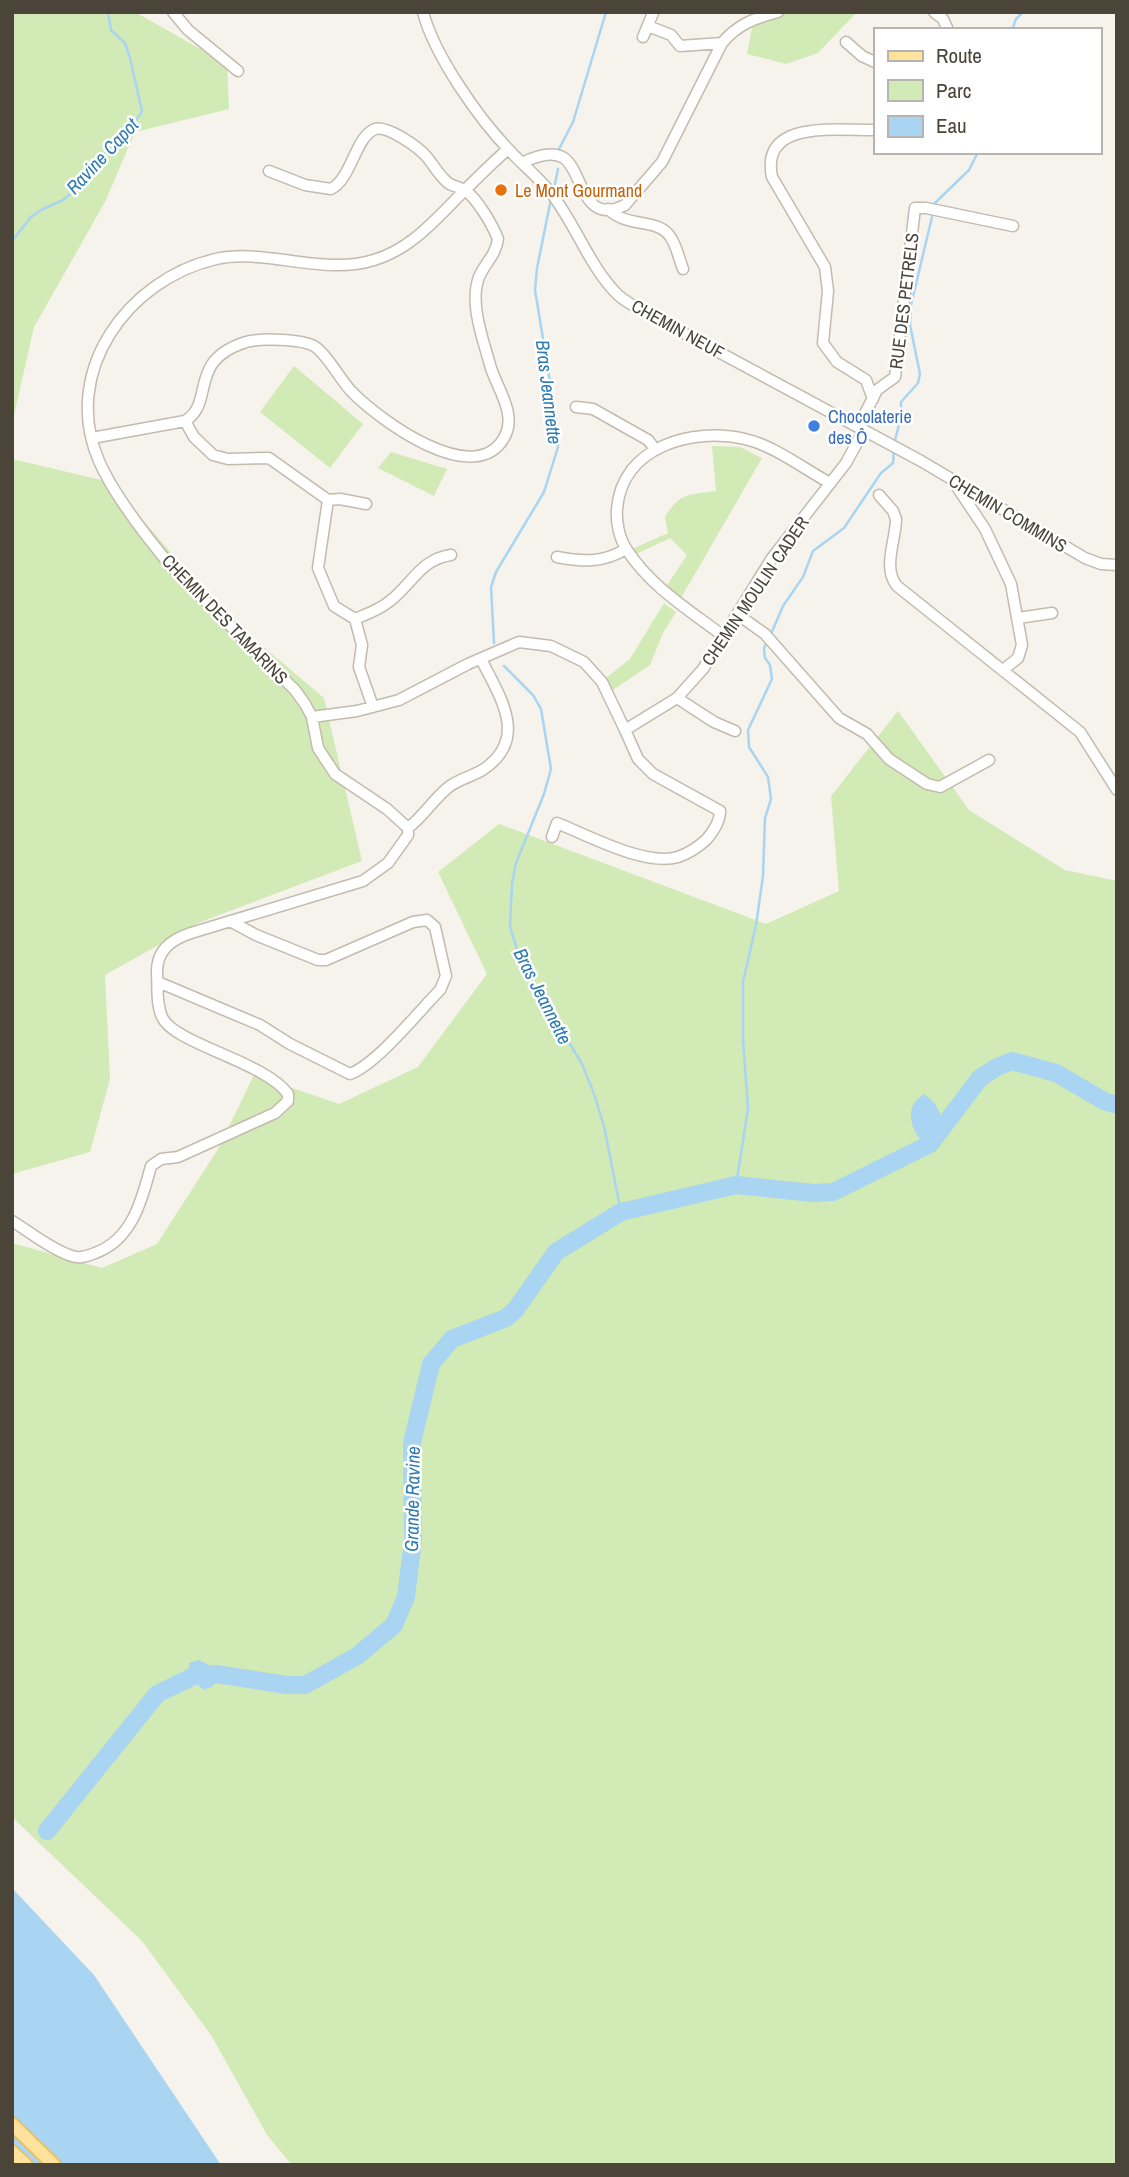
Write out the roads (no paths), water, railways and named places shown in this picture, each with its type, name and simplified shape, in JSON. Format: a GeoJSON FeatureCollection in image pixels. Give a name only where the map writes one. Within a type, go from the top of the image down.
{"type":"FeatureCollection","features":[{"type":"Feature","properties":{"kind":"main road"},"geometry":{"type":"LineString","coordinates":[[12,2124],[54,2165]]}},
{"type":"Feature","properties":{"kind":"main road"},"geometry":{"type":"LineString","coordinates":[[12,2151],[26,2165]]}},
{"type":"Feature","properties":{"kind":"street"},"geometry":{"type":"LineString","coordinates":[[173,12],[188,30],[238,71]]}},
{"type":"Feature","properties":{"kind":"street","name":"CHEMIN NEUF"},"geometry":{"type":"LineString","coordinates":[[423,12],[436,48],[449,69],[508,149],[549,191],[565,212],[602,277],[621,297],[903,451]]}},
{"type":"Feature","properties":{"kind":"street"},"geometry":{"type":"LineString","coordinates":[[522,163],[545,154],[563,157],[587,198],[600,208],[617,209],[625,205],[662,162],[730,33],[747,21],[778,12]]}},
{"type":"Feature","properties":{"kind":"street"},"geometry":{"type":"LineString","coordinates":[[934,12],[943,19],[947,28]]}},
{"type":"Feature","properties":{"kind":"street"},"geometry":{"type":"LineString","coordinates":[[643,37],[653,13]]}},
{"type":"Feature","properties":{"kind":"street"},"geometry":{"type":"LineString","coordinates":[[648,26],[671,35],[680,46],[723,43]]}},
{"type":"Feature","properties":{"kind":"street"},"geometry":{"type":"LineString","coordinates":[[846,42],[862,56],[874,62]]}},
{"type":"Feature","properties":{"kind":"street"},"geometry":{"type":"LineString","coordinates":[[92,438],[185,421],[196,411],[205,376],[221,353],[250,341],[303,341],[317,347],[353,392],[417,440],[435,448],[468,456],[479,456],[500,444],[507,433],[509,418],[491,370],[475,301],[480,275],[492,257],[498,239],[487,218],[465,190],[446,181],[415,147],[383,129],[375,130],[366,137],[341,180],[331,189],[306,185],[269,171]]}},
{"type":"Feature","properties":{"kind":"street","name":"RUE DES PETRELS"},"geometry":{"type":"LineString","coordinates":[[873,398],[866,380],[837,362],[823,343],[828,291],[825,267],[772,177],[771,159],[786,136],[799,132],[874,130]]}},
{"type":"Feature","properties":{"kind":"street","name":"CHEMIN DES TAMARINS"},"geometry":{"type":"LineString","coordinates":[[408,828],[387,809],[335,774],[318,748],[312,718],[295,690],[160,554],[113,487],[99,461],[87,417],[88,393],[92,374],[120,317],[167,278],[218,258],[349,265],[375,260],[402,248],[428,227],[508,149]]}},
{"type":"Feature","properties":{"kind":"street","name":"RUE DES PETRELS"},"geometry":{"type":"LineString","coordinates":[[861,429],[877,390],[895,376],[915,208],[1013,226]]}},
{"type":"Feature","properties":{"kind":"street"},"geometry":{"type":"LineString","coordinates":[[608,209],[622,219],[654,225],[666,231],[673,241],[682,269]]}},
{"type":"Feature","properties":{"kind":"street"},"geometry":{"type":"LineString","coordinates":[[576,407],[593,409],[648,440],[655,449]]}},
{"type":"Feature","properties":{"kind":"street"},"geometry":{"type":"LineString","coordinates":[[185,421],[194,437],[213,455],[228,459],[269,458],[328,500],[340,499],[366,504]]}},
{"type":"Feature","properties":{"kind":"street","name":"CHEMIN MOULIN CADER"},"geometry":{"type":"LineString","coordinates":[[625,730],[677,698],[703,669],[772,558],[846,463],[861,429]]}},
{"type":"Feature","properties":{"kind":"street"},"geometry":{"type":"LineString","coordinates":[[722,635],[665,592],[626,549],[617,516],[618,498],[625,479],[635,464],[655,449],[692,438],[720,436],[758,443],[830,484]]}},
{"type":"Feature","properties":{"kind":"street","name":"CHEMIN COMMINS"},"geometry":{"type":"LineString","coordinates":[[903,451],[1084,558],[1101,564],[1117,565]]}},
{"type":"Feature","properties":{"kind":"street"},"geometry":{"type":"LineString","coordinates":[[952,480],[985,529],[1007,574],[1021,652],[1018,658],[1003,670]]}},
{"type":"Feature","properties":{"kind":"street"},"geometry":{"type":"LineString","coordinates":[[879,495],[893,511],[896,519],[890,568],[892,580],[1080,732],[1117,790]]}},
{"type":"Feature","properties":{"kind":"street"},"geometry":{"type":"LineString","coordinates":[[328,500],[318,568],[334,606],[355,619],[362,645],[359,667],[373,707]]}},
{"type":"Feature","properties":{"kind":"street"},"geometry":{"type":"LineString","coordinates":[[557,557],[576,561],[603,560],[626,549]]}},
{"type":"Feature","properties":{"kind":"street"},"geometry":{"type":"LineString","coordinates":[[355,619],[374,612],[391,601],[431,560],[451,555]]}},
{"type":"Feature","properties":{"kind":"street"},"geometry":{"type":"LineString","coordinates":[[1017,618],[1052,613]]}},
{"type":"Feature","properties":{"kind":"street"},"geometry":{"type":"LineString","coordinates":[[737,614],[765,634],[839,718],[867,734],[889,759],[927,784],[940,787],[989,760]]}},
{"type":"Feature","properties":{"kind":"street"},"geometry":{"type":"LineString","coordinates":[[312,718],[399,700],[468,664],[519,642],[551,646],[571,654],[584,662],[602,682],[618,710],[638,759],[653,774],[720,811],[720,819],[708,838],[677,857],[653,859],[556,824],[552,837]]}},
{"type":"Feature","properties":{"kind":"street"},"geometry":{"type":"LineString","coordinates":[[12,1221],[68,1255],[81,1258],[98,1252],[113,1244],[127,1229],[146,1191],[151,1166],[161,1159],[178,1157],[275,1113],[288,1101],[288,1094],[275,1081],[228,1055],[171,1029],[160,1015],[158,960],[163,948],[182,936],[363,881],[388,863],[408,835],[408,828],[452,785],[484,769],[498,757],[507,742],[508,724],[504,708],[481,659]]}},
{"type":"Feature","properties":{"kind":"street"},"geometry":{"type":"LineString","coordinates":[[677,698],[714,722],[736,731]]}},
{"type":"Feature","properties":{"kind":"street"},"geometry":{"type":"LineString","coordinates":[[158,982],[260,1025],[290,1044],[350,1074],[359,1070],[386,1045],[440,989],[446,976],[435,927],[427,919],[413,922],[326,960],[318,960],[256,935],[230,921]]}},
{"type":"Feature","properties":{"kind":"water"},"geometry":{"type":"Polygon","coordinates":[[[924,1094],[936,1106],[942,1120],[940,1135],[931,1149],[917,1135],[911,1115],[916,1101],[924,1094]]]}},
{"type":"Feature","properties":{"kind":"water"},"geometry":{"type":"Polygon","coordinates":[[[199,1660],[211,1666],[218,1677],[213,1686],[204,1690],[194,1681],[190,1672],[189,1663],[199,1660]]]}},
{"type":"Feature","properties":{"kind":"water"},"geometry":{"type":"Polygon","coordinates":[[[12,1888],[94,1975],[221,2165],[12,2165],[12,1888]]]}},
{"type":"Feature","properties":{"kind":"waterway","name":"Ravine Capot"},"geometry":{"type":"LineString","coordinates":[[12,241],[31,217],[63,200],[75,190],[142,111],[125,43],[111,30],[108,12]]}},
{"type":"Feature","properties":{"kind":"waterway","name":"Bras Jeannette"},"geometry":{"type":"LineString","coordinates":[[559,149],[573,122],[606,12]]}},
{"type":"Feature","properties":{"kind":"waterway"},"geometry":{"type":"LineString","coordinates":[[1013,28],[1016,19],[1023,12]]}},
{"type":"Feature","properties":{"kind":"waterway"},"geometry":{"type":"LineString","coordinates":[[935,203],[969,170],[977,154]]}},
{"type":"Feature","properties":{"kind":"waterway","name":"Bras Jeannette"},"geometry":{"type":"LineString","coordinates":[[554,189],[558,169]]}},
{"type":"Feature","properties":{"kind":"waterway","name":"Bras Jeannette"},"geometry":{"type":"LineString","coordinates":[[494,643],[491,587],[496,572],[544,492],[558,447],[557,424],[535,290],[551,199]]}},
{"type":"Feature","properties":{"kind":"waterway"},"geometry":{"type":"LineString","coordinates":[[894,444],[901,417],[901,402],[918,383],[920,374],[910,325],[911,305],[932,217]]}},
{"type":"Feature","properties":{"kind":"waterway"},"geometry":{"type":"LineString","coordinates":[[771,634],[783,606],[803,577],[813,551],[844,528],[881,473],[893,463],[894,450]]}},
{"type":"Feature","properties":{"kind":"waterway"},"geometry":{"type":"LineString","coordinates":[[736,1185],[748,1109],[743,1039],[743,982],[756,925],[763,876],[765,818],[771,799],[768,777],[749,747],[748,730],[772,679],[770,665],[765,658],[764,648],[768,640]]}},
{"type":"Feature","properties":{"kind":"waterway","name":"Bras Jeannette"},"geometry":{"type":"LineString","coordinates":[[504,666],[533,695],[541,709],[551,769],[544,794],[516,863],[510,927],[522,964],[582,1064],[593,1091],[604,1126],[621,1212]]}},
{"type":"Feature","properties":{"kind":"waterway","name":"Grande Ravine"},"geometry":{"type":"LineString","coordinates":[[47,1831],[157,1694],[196,1675],[216,1674],[287,1685],[305,1685],[357,1656],[394,1625],[406,1597],[413,1540],[412,1443],[431,1364],[452,1339],[506,1318],[516,1309],[556,1252],[621,1212],[736,1185],[813,1193],[833,1192],[930,1144],[980,1078],[1012,1061],[1056,1073],[1104,1101],[1117,1105]]}},
{"type":"Feature","properties":{"kind":"place","name":"Le Mont Gourmand"},"geometry":{"type":"Point","coordinates":[501,190]}},
{"type":"Feature","properties":{"kind":"place","name":"Chocolaterie des Ô"},"geometry":{"type":"Point","coordinates":[814,426]}}]}
